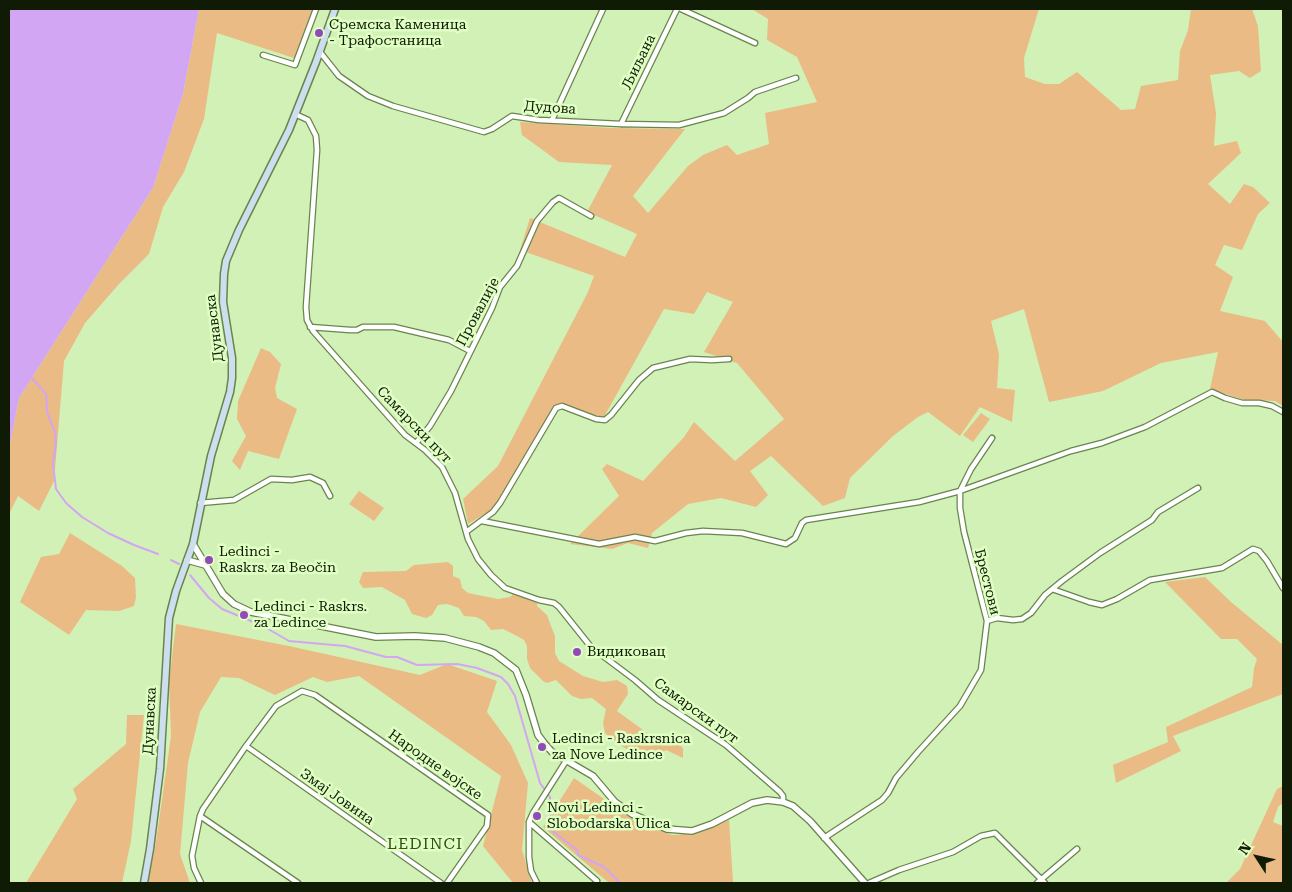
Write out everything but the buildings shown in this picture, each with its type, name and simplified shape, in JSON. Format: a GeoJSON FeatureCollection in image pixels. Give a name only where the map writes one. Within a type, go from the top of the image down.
{"type":"FeatureCollection","features":[{"type":"Feature","properties":{"kind":"main road","name":"Дунавска"},"geometry":{"type":"LineString","coordinates":[[144,883],[152,840],[160,769],[169,618],[177,587],[193,544],[211,456],[230,392],[232,378],[232,358],[223,302],[226,261],[239,230],[289,130],[335,9]]}},
{"type":"Feature","properties":{"kind":"street"},"geometry":{"type":"LineString","coordinates":[[263,55],[295,65],[316,9]]}},
{"type":"Feature","properties":{"kind":"street"},"geometry":{"type":"LineString","coordinates":[[552,120],[603,9]]}},
{"type":"Feature","properties":{"kind":"street","name":"Љиљана"},"geometry":{"type":"LineString","coordinates":[[621,124],[677,9]]}},
{"type":"Feature","properties":{"kind":"street"},"geometry":{"type":"LineString","coordinates":[[681,9],[755,43]]}},
{"type":"Feature","properties":{"kind":"street","name":"Дудова"},"geometry":{"type":"LineString","coordinates":[[320,52],[339,76],[368,96],[393,106],[484,132],[512,116],[669,126],[724,113],[755,92],[796,78]]}},
{"type":"Feature","properties":{"kind":"street"},"geometry":{"type":"LineString","coordinates":[[295,114],[308,120],[316,136],[317,150],[306,307],[307,320],[310,327],[350,330],[364,327],[394,327],[449,340],[470,350]]}},
{"type":"Feature","properties":{"kind":"street","name":"Провалије"},"geometry":{"type":"LineString","coordinates":[[416,443],[430,426],[451,391],[492,308],[500,287],[517,266],[537,221],[543,212],[559,198],[591,216]]}},
{"type":"Feature","properties":{"kind":"street","name":"Самарски пут"},"geometry":{"type":"LineString","coordinates":[[310,327],[388,417],[405,435],[442,467],[455,493],[466,532],[478,559],[491,575],[505,588],[539,600],[554,603],[592,647],[658,700],[726,745],[780,792],[783,796],[783,802]]}},
{"type":"Feature","properties":{"kind":"street"},"geometry":{"type":"LineString","coordinates":[[466,532],[482,522],[500,503],[547,420],[558,407],[568,408],[596,419],[605,420],[639,380],[653,368],[690,358],[730,359]]}},
{"type":"Feature","properties":{"kind":"street"},"geometry":{"type":"LineString","coordinates":[[482,522],[599,544],[636,537],[655,541],[686,533],[703,531],[742,533],[786,544],[795,538],[806,520],[920,502],[960,491],[1071,451],[1145,428],[1212,392],[1242,403],[1259,403],[1272,406],[1283,412]]}},
{"type":"Feature","properties":{"kind":"street","name":"Брестови"},"geometry":{"type":"LineString","coordinates":[[824,838],[882,800],[901,772],[960,706],[981,670],[987,621],[964,532],[960,508],[960,491],[971,469],[992,438]]}},
{"type":"Feature","properties":{"kind":"street"},"geometry":{"type":"LineString","coordinates":[[200,503],[234,500],[271,479],[292,480],[310,477],[323,483],[330,496]]}},
{"type":"Feature","properties":{"kind":"street"},"geometry":{"type":"LineString","coordinates":[[987,621],[997,618],[1022,619],[1031,613],[1045,595],[1089,561],[1152,520],[1158,512],[1198,488]]}},
{"type":"Feature","properties":{"kind":"street"},"geometry":{"type":"LineString","coordinates":[[193,544],[222,594],[234,604],[251,612],[376,637],[415,636],[446,638],[494,653],[516,670],[538,735],[552,752],[587,771],[622,809],[641,819],[667,829],[692,831],[712,824],[752,803],[767,800],[783,802],[793,806],[803,815],[865,883]]}},
{"type":"Feature","properties":{"kind":"street"},"geometry":{"type":"LineString","coordinates":[[1052,589],[1102,605],[1117,599],[1150,580],[1222,568],[1254,549],[1259,551],[1267,561],[1283,588]]}},
{"type":"Feature","properties":{"kind":"street"},"geometry":{"type":"LineString","coordinates":[[187,560],[205,565]]}},
{"type":"Feature","properties":{"kind":"street","name":"Народне војске"},"geometry":{"type":"LineString","coordinates":[[246,746],[276,706],[302,691],[315,695],[488,815],[487,826],[447,883]]}},
{"type":"Feature","properties":{"kind":"street"},"geometry":{"type":"LineString","coordinates":[[201,883],[194,868],[192,856],[200,816],[246,746]]}},
{"type":"Feature","properties":{"kind":"street","name":"Змај Јовина"},"geometry":{"type":"LineString","coordinates":[[246,746],[441,883]]}},
{"type":"Feature","properties":{"kind":"street"},"geometry":{"type":"LineString","coordinates":[[536,883],[531,871],[529,857],[529,822],[541,799],[566,761]]}},
{"type":"Feature","properties":{"kind":"street"},"geometry":{"type":"LineString","coordinates":[[200,816],[298,883]]}},
{"type":"Feature","properties":{"kind":"street"},"geometry":{"type":"LineString","coordinates":[[529,822],[597,881]]}},
{"type":"Feature","properties":{"kind":"street"},"geometry":{"type":"LineString","coordinates":[[869,883],[899,870],[953,852],[982,836],[996,832],[1041,882],[1077,849]]}},
{"type":"Feature","properties":{"kind":"shaded area"},"geometry":{"type":"Polygon","coordinates":[[[9,9],[199,9],[183,94],[153,188],[19,398],[9,450],[9,9]]]}},
{"type":"Feature","properties":{"kind":"shaded area"},"geometry":{"type":"Polygon","coordinates":[[[199,9],[319,9],[300,60],[217,33],[204,119],[184,172],[163,207],[149,254],[119,284],[85,323],[64,361],[54,481],[39,511],[18,496],[9,514],[9,450],[19,398],[153,188],[183,94],[199,9]]]}},
{"type":"Feature","properties":{"kind":"shaded area"},"geometry":{"type":"Polygon","coordinates":[[[752,9],[1039,9],[1024,58],[1025,77],[1045,84],[1059,84],[1077,72],[1121,110],[1135,109],[1141,86],[1178,80],[1180,51],[1188,30],[1191,9],[1252,9],[1258,26],[1261,71],[1250,78],[1239,71],[1210,75],[1216,113],[1214,146],[1237,141],[1241,153],[1208,184],[1230,204],[1244,184],[1253,187],[1270,203],[1258,214],[1242,250],[1224,245],[1215,265],[1233,277],[1220,311],[1265,321],[1283,342],[1283,406],[1275,401],[1244,400],[1210,389],[1218,352],[1161,363],[1103,391],[1049,402],[1024,309],[991,321],[999,354],[997,388],[1015,390],[1012,422],[980,407],[960,436],[928,412],[918,417],[893,436],[850,478],[845,498],[823,506],[771,456],[750,471],[768,495],[756,507],[721,498],[688,504],[652,533],[648,548],[628,543],[612,549],[570,544],[619,496],[602,469],[607,464],[643,481],[684,437],[694,422],[735,461],[784,419],[737,363],[704,352],[733,302],[707,292],[694,314],[664,309],[604,417],[560,407],[545,422],[493,509],[468,524],[463,499],[498,466],[588,292],[594,276],[520,250],[530,218],[625,257],[637,234],[587,212],[612,165],[559,162],[522,135],[520,122],[612,128],[685,129],[633,196],[648,213],[688,166],[703,155],[727,145],[737,155],[769,144],[765,113],[817,102],[797,57],[767,40],[768,19],[752,9]]]}},
{"type":"Feature","properties":{"kind":"shaded area"},"geometry":{"type":"Polygon","coordinates":[[[261,348],[270,352],[281,364],[275,388],[277,398],[297,409],[279,459],[248,451],[240,470],[232,461],[246,436],[237,419],[238,401],[261,348]]]}},
{"type":"Feature","properties":{"kind":"shaded area"},"geometry":{"type":"Polygon","coordinates":[[[981,413],[990,419],[973,442],[963,435],[981,413]]]}},
{"type":"Feature","properties":{"kind":"shaded area"},"geometry":{"type":"Polygon","coordinates":[[[359,491],[384,508],[374,521],[349,504],[359,491]]]}},
{"type":"Feature","properties":{"kind":"shaded area"},"geometry":{"type":"Polygon","coordinates":[[[70,533],[122,566],[135,578],[136,597],[134,606],[119,611],[86,610],[69,635],[20,602],[41,557],[59,554],[70,533]]]}},
{"type":"Feature","properties":{"kind":"shaded area"},"geometry":{"type":"Polygon","coordinates":[[[448,562],[453,566],[453,576],[460,579],[462,588],[468,593],[498,599],[510,597],[514,593],[537,603],[537,606],[547,615],[555,636],[555,653],[559,661],[583,676],[603,682],[617,680],[627,686],[628,694],[617,711],[654,738],[667,735],[683,748],[683,758],[666,750],[657,756],[631,752],[613,740],[605,733],[603,723],[606,709],[592,698],[581,699],[572,696],[556,680],[547,683],[543,681],[530,668],[527,659],[527,646],[524,640],[517,636],[503,629],[491,630],[484,621],[476,617],[464,616],[459,608],[447,604],[438,605],[432,615],[426,618],[412,614],[405,600],[382,587],[363,588],[359,582],[363,572],[406,571],[414,565],[448,562]]]}},
{"type":"Feature","properties":{"kind":"shaded area"},"geometry":{"type":"Polygon","coordinates":[[[1205,577],[1231,602],[1283,645],[1283,694],[1173,736],[1181,751],[1116,783],[1113,765],[1168,742],[1166,727],[1252,687],[1257,659],[1237,639],[1221,639],[1165,582],[1205,577]]]}},
{"type":"Feature","properties":{"kind":"shaded area"},"geometry":{"type":"Polygon","coordinates":[[[176,624],[289,646],[420,675],[447,664],[497,681],[487,712],[511,745],[528,783],[522,850],[532,883],[513,883],[483,846],[501,776],[359,676],[327,682],[313,677],[275,695],[239,678],[221,677],[200,712],[188,763],[180,854],[190,883],[148,883],[156,842],[171,736],[169,681],[176,624]]]}},
{"type":"Feature","properties":{"kind":"shaded area"},"geometry":{"type":"Polygon","coordinates":[[[127,715],[144,715],[131,841],[122,883],[26,883],[77,799],[73,789],[126,744],[127,715]]]}},
{"type":"Feature","properties":{"kind":"shaded area"},"geometry":{"type":"Polygon","coordinates":[[[574,778],[631,818],[672,835],[698,833],[729,820],[733,882],[735,883],[609,883],[543,827],[574,778]]]}},
{"type":"Feature","properties":{"kind":"shaded area"},"geometry":{"type":"Polygon","coordinates":[[[1283,786],[1283,803],[1278,807],[1273,822],[1283,826],[1283,883],[1226,883],[1240,869],[1277,789],[1283,786]]]}},
{"type":"Feature","properties":{"kind":"waterway"},"geometry":{"type":"LineString","coordinates":[[31,377],[46,394],[47,412],[55,432],[56,443],[53,464],[56,489],[66,503],[82,517],[108,533],[158,554]]}},
{"type":"Feature","properties":{"kind":"waterway"},"geometry":{"type":"LineString","coordinates":[[171,560],[179,564]]}},
{"type":"Feature","properties":{"kind":"waterway"},"geometry":{"type":"LineString","coordinates":[[190,575],[209,598],[222,609],[263,626],[289,641],[345,646],[386,657],[397,657],[417,665],[457,664],[477,668],[501,677],[515,696],[540,783],[550,797],[551,830],[577,850],[578,855],[604,867],[620,883]]}},
{"type":"Feature","properties":{"kind":"place","name":"Сремска Каменица - Трафостаница"},"geometry":{"type":"Point","coordinates":[319,33]}},
{"type":"Feature","properties":{"kind":"place","name":"Ledinci - Raskrs. za Beočin"},"geometry":{"type":"Point","coordinates":[209,560]}},
{"type":"Feature","properties":{"kind":"place","name":"Ledinci - Raskrs. za Ledince"},"geometry":{"type":"Point","coordinates":[244,615]}},
{"type":"Feature","properties":{"kind":"place","name":"Видиковац"},"geometry":{"type":"Point","coordinates":[577,652]}},
{"type":"Feature","properties":{"kind":"place","name":"Ledinci - Raskrsnica za Nove Ledince"},"geometry":{"type":"Point","coordinates":[542,747]}},
{"type":"Feature","properties":{"kind":"place","name":"Novi Ledinci - Slobodarska Ulica"},"geometry":{"type":"Point","coordinates":[537,816]}},
{"type":"Feature","properties":{"kind":"district","name":"LEDINCI"},"geometry":{"type":"Point","coordinates":[425,844]}}]}
